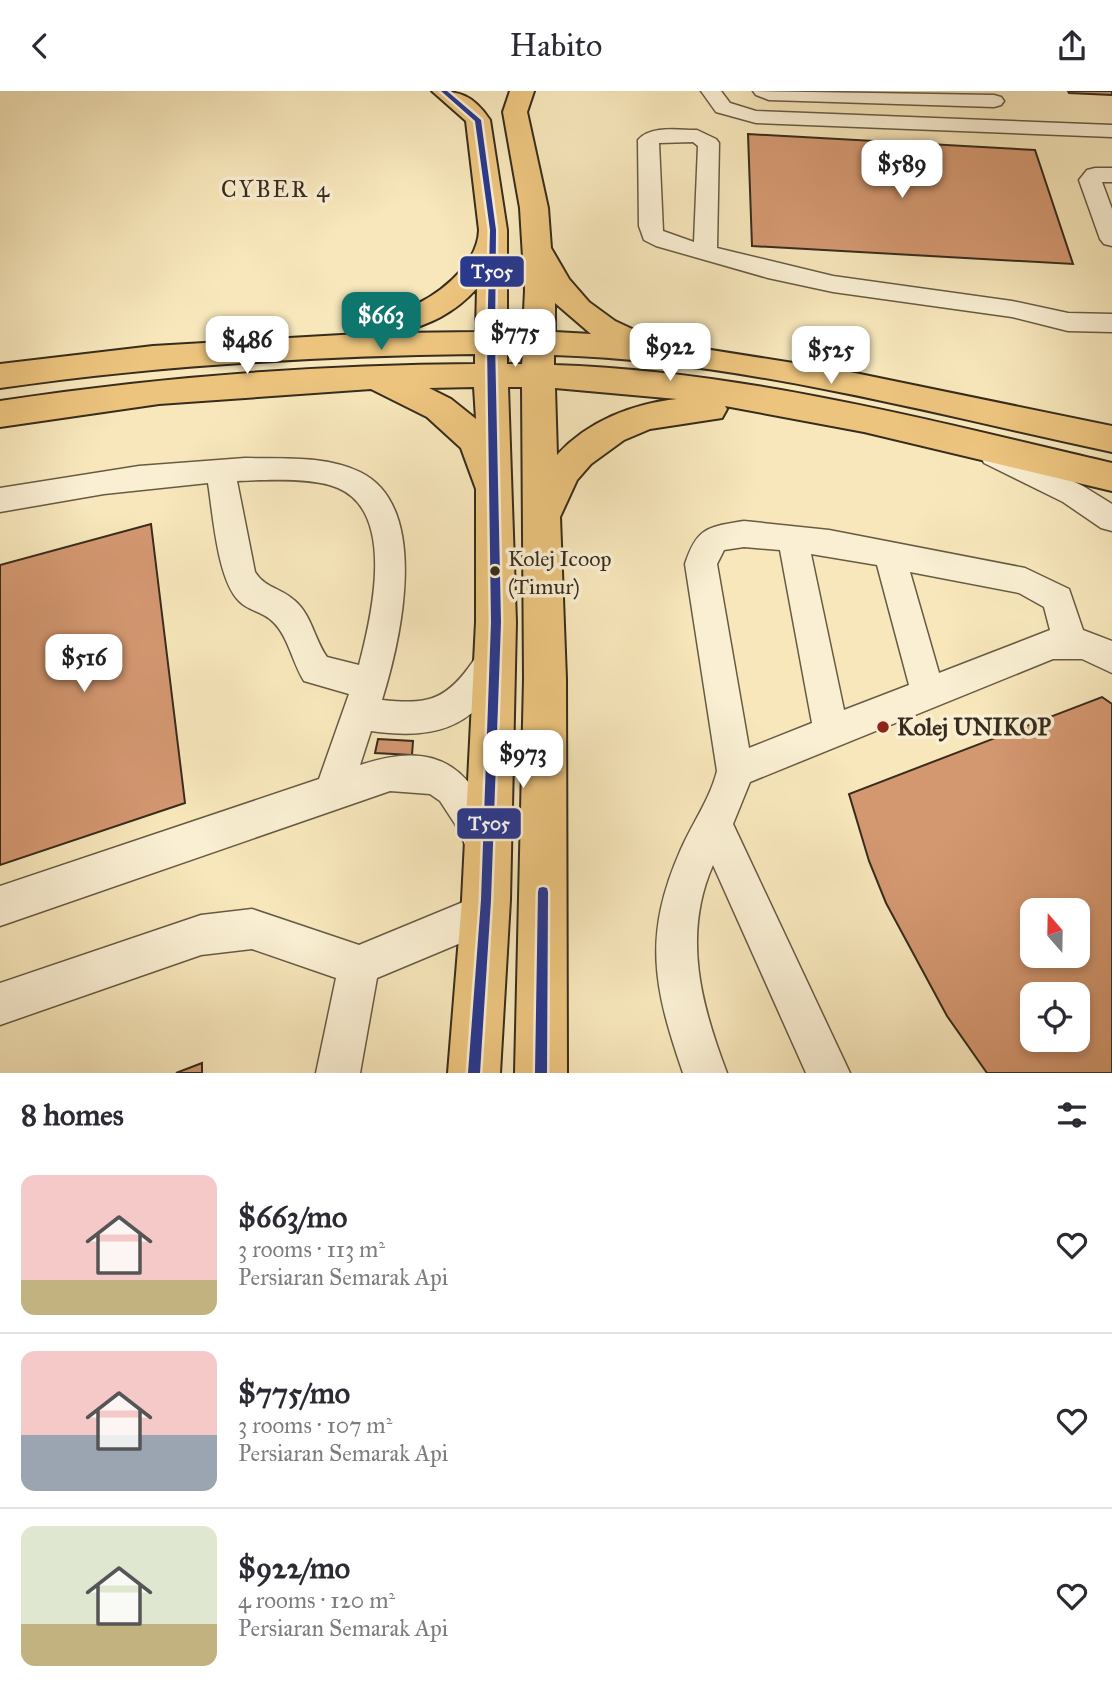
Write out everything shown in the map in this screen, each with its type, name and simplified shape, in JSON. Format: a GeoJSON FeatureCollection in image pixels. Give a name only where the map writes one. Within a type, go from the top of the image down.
{"type":"FeatureCollection","features":[{"type":"Feature","properties":{"kind":"main road"},"geometry":{"type":"LineString","coordinates":[[444,91],[478,120],[493,241],[495,656],[485,913],[474,1073]]}},
{"type":"Feature","properties":{"kind":"main road"},"geometry":{"type":"LineString","coordinates":[[522,91],[515,112],[534,208],[540,290],[538,359],[545,679],[541,1073]]}},
{"type":"Feature","properties":{"kind":"main road"},"geometry":{"type":"LineString","coordinates":[[202,353],[311,334],[380,326],[415,318],[436,309],[460,290],[479,267],[493,241]]}},
{"type":"Feature","properties":{"kind":"main road"},"geometry":{"type":"LineString","coordinates":[[537,243],[551,277],[581,314],[618,335],[662,354]]}},
{"type":"Feature","properties":{"kind":"main road"},"geometry":{"type":"LineString","coordinates":[[0,376],[202,353],[316,346],[492,359],[662,354],[834,382],[1112,439]]}},
{"type":"Feature","properties":{"kind":"main road"},"geometry":{"type":"LineString","coordinates":[[0,414],[158,392],[359,377],[492,359]]}},
{"type":"Feature","properties":{"kind":"main road"},"geometry":{"type":"LineString","coordinates":[[538,359],[612,380],[701,391],[876,422],[1112,477]]}},
{"type":"Feature","properties":{"kind":"main road"},"geometry":{"type":"LineString","coordinates":[[359,377],[407,390],[447,414],[480,451],[495,505]]}},
{"type":"Feature","properties":{"kind":"main road"},"geometry":{"type":"LineString","coordinates":[[541,519],[564,470],[579,455],[616,429],[655,413],[713,409],[876,422]]}},
{"type":"Feature","properties":{"kind":"lane"},"geometry":{"type":"LineString","coordinates":[[711,91],[713,100],[732,113],[756,117],[1107,131],[1112,153]]}},
{"type":"Feature","properties":{"kind":"lane"},"geometry":{"type":"LineString","coordinates":[[763,91],[769,94],[841,96],[992,96],[1003,126]]}},
{"type":"Feature","properties":{"kind":"lane"},"geometry":{"type":"LineString","coordinates":[[841,96],[847,120]]}},
{"type":"Feature","properties":{"kind":"lane"},"geometry":{"type":"LineString","coordinates":[[705,251],[709,143],[697,136],[653,137],[648,141],[652,235],[664,241],[832,284],[1012,309],[1068,322],[1112,323]]}},
{"type":"Feature","properties":{"kind":"lane"},"geometry":{"type":"LineString","coordinates":[[1112,175],[1095,175],[1090,180],[1112,239]]}},
{"type":"Feature","properties":{"kind":"lane"},"geometry":{"type":"LineString","coordinates":[[965,442],[1073,493],[1112,519]]}},
{"type":"Feature","properties":{"kind":"lane"},"geometry":{"type":"LineString","coordinates":[[220,471],[240,573],[250,592],[282,609],[295,624],[306,656],[316,670],[398,719],[439,715],[459,705],[476,687],[495,656]]}},
{"type":"Feature","properties":{"kind":"lane"},"geometry":{"type":"LineString","coordinates":[[4,505],[174,473],[302,471],[339,476],[358,485],[372,499],[382,519],[390,587],[378,652],[333,792]]}},
{"type":"Feature","properties":{"kind":"lane"},"geometry":{"type":"LineString","coordinates":[[705,1073],[695,1047],[683,998],[676,927],[685,889],[713,823],[731,790],[735,771],[701,564],[706,548],[715,539],[729,535],[793,539],[1025,581],[1058,599],[1069,640]]}},
{"type":"Feature","properties":{"kind":"lane"},"geometry":{"type":"LineString","coordinates":[[793,539],[831,732]]}},
{"type":"Feature","properties":{"kind":"lane"},"geometry":{"type":"LineString","coordinates":[[890,555],[928,693]]}},
{"type":"Feature","properties":{"kind":"lane"},"geometry":{"type":"LineString","coordinates":[[735,771],[1051,644],[1069,640],[1087,645],[1112,658]]}},
{"type":"Feature","properties":{"kind":"lane"},"geometry":{"type":"LineString","coordinates":[[0,906],[390,772],[438,776],[457,791],[488,850]]}},
{"type":"Feature","properties":{"kind":"lane"},"geometry":{"type":"LineString","coordinates":[[713,823],[828,1073]]}},
{"type":"Feature","properties":{"kind":"lane"},"geometry":{"type":"LineString","coordinates":[[0,1004],[201,935],[252,929],[359,965],[485,913]]}},
{"type":"Feature","properties":{"kind":"lane"},"geometry":{"type":"LineString","coordinates":[[338,1073],[359,965]]}},
{"type":"Feature","properties":{"kind":"building"},"geometry":{"type":"Polygon","coordinates":[[[1068,91],[1112,91],[1112,95],[1069,93],[1068,91]]]}},
{"type":"Feature","properties":{"kind":"building"},"geometry":{"type":"Polygon","coordinates":[[[748,134],[1035,150],[1073,264],[752,246],[748,134]]]}},
{"type":"Feature","properties":{"kind":"building"},"geometry":{"type":"Polygon","coordinates":[[[151,524],[185,803],[0,865],[0,565],[151,524]]]}},
{"type":"Feature","properties":{"kind":"building"},"geometry":{"type":"Polygon","coordinates":[[[1102,697],[1112,704],[1112,1073],[987,1073],[947,1016],[886,903],[869,861],[849,794],[1102,697]]]}},
{"type":"Feature","properties":{"kind":"building"},"geometry":{"type":"Polygon","coordinates":[[[378,739],[413,741],[412,755],[375,753],[378,739]]]}},
{"type":"Feature","properties":{"kind":"building"},"geometry":{"type":"Polygon","coordinates":[[[202,1063],[202,1073],[176,1073],[202,1063]]]}},
{"type":"Feature","properties":{"kind":"transit line","name":"T505"},"geometry":{"type":"LineString","coordinates":[[444,91],[478,120],[493,230],[491,342],[496,622],[486,900],[474,1073]]}},
{"type":"Feature","properties":{"kind":"transit line","name":"T505"},"geometry":{"type":"LineString","coordinates":[[541,1073],[543,892]]}},
{"type":"Feature","properties":{"kind":"place","name":"Kolej Icoop (Timur)"},"geometry":{"type":"Point","coordinates":[495,571]}},
{"type":"Feature","properties":{"kind":"place","name":"Kolej UNIKOP"},"geometry":{"type":"Point","coordinates":[883,727]}},
{"type":"Feature","properties":{"kind":"district","name":"CYBER 4"},"geometry":{"type":"Point","coordinates":[276,189]}}]}
